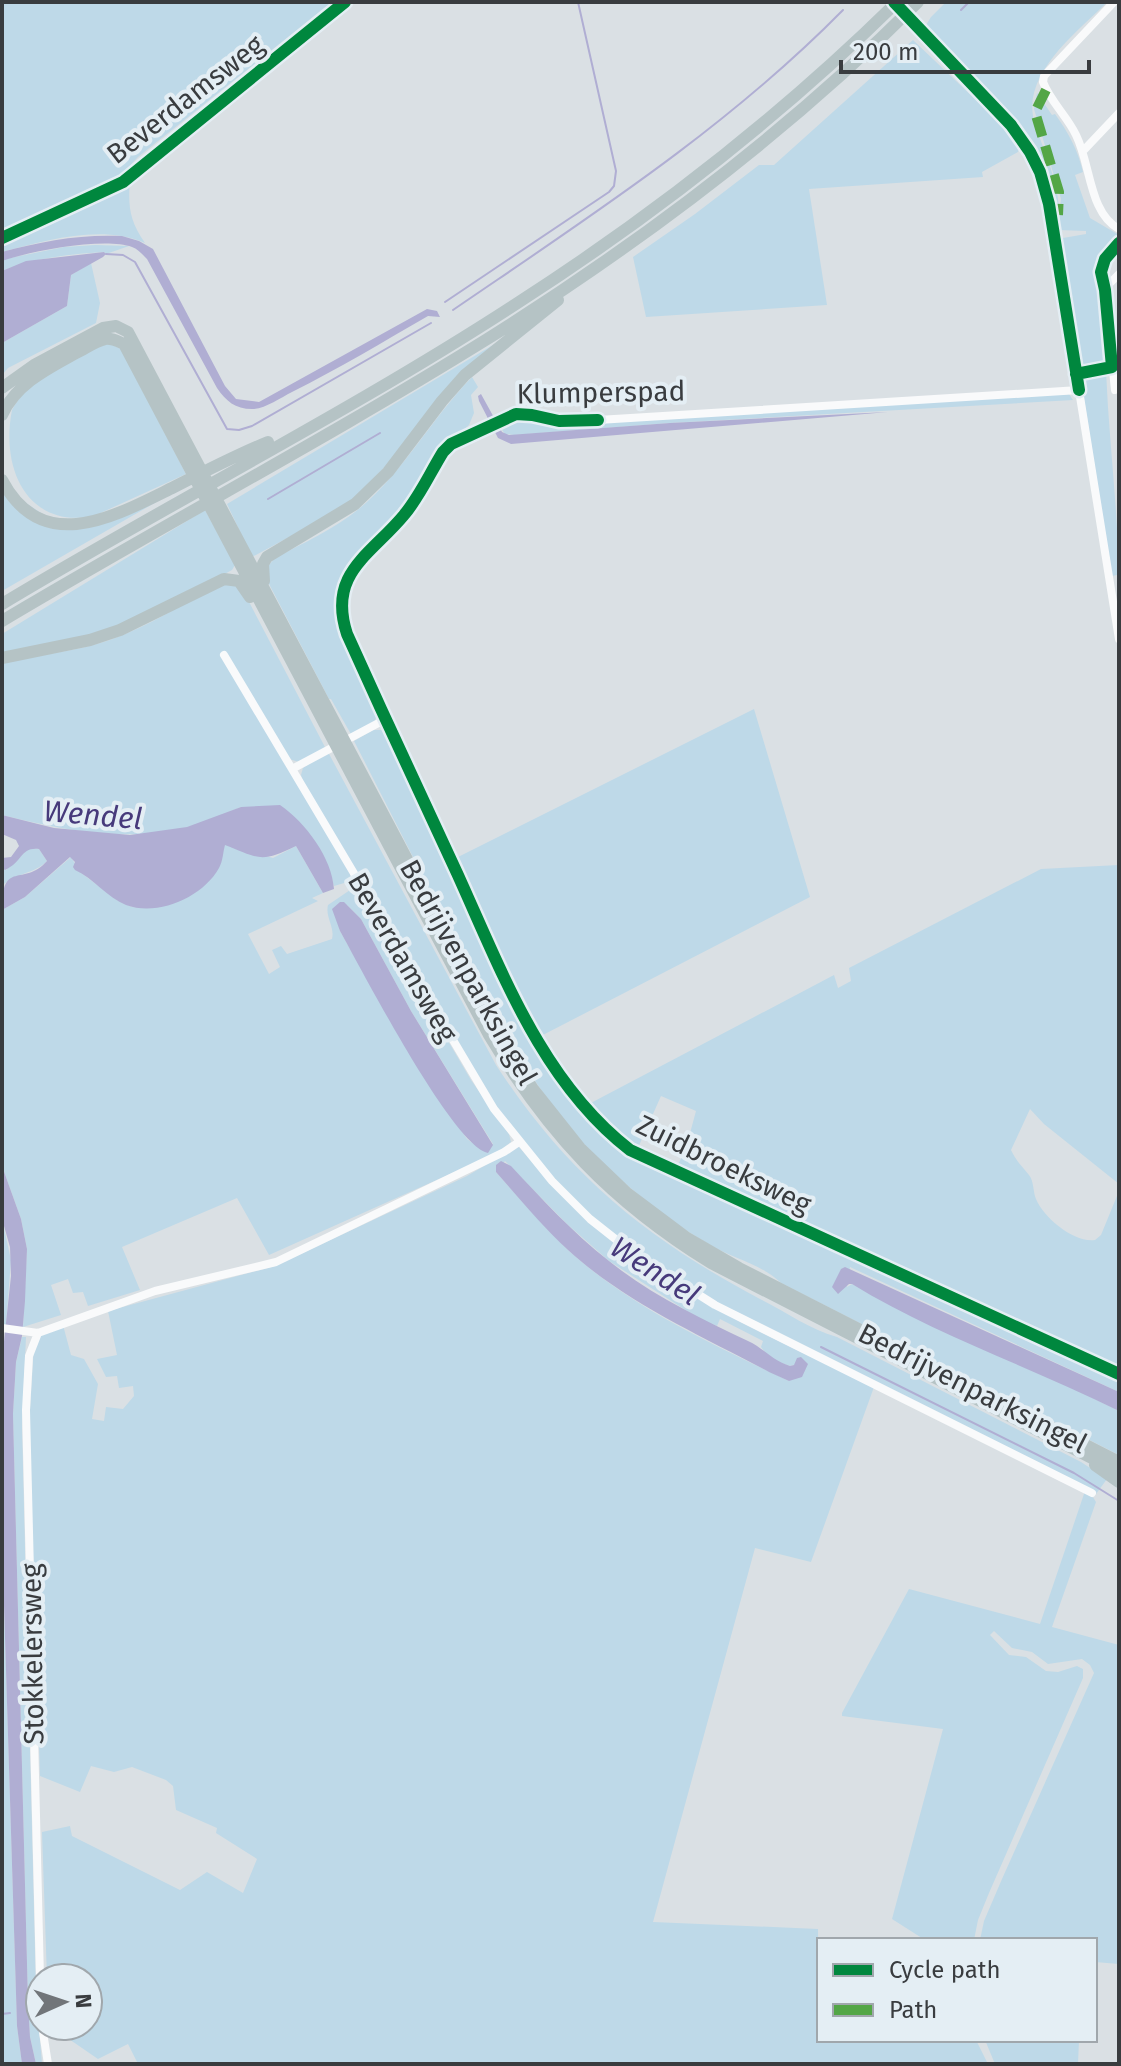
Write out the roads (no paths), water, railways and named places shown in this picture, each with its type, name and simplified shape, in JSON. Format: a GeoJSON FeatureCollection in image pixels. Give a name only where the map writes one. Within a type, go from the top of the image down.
{"type":"FeatureCollection","features":[{"type":"Feature","properties":{"kind":"highway"},"geometry":{"type":"LineString","coordinates":[[2,604],[519,302],[674,194],[780,108],[896,2]]}},
{"type":"Feature","properties":{"kind":"highway"},"geometry":{"type":"LineString","coordinates":[[2,621],[483,341],[593,269],[721,175],[780,127],[918,2]]}},
{"type":"Feature","properties":{"kind":"highway"},"geometry":{"type":"LineString","coordinates":[[267,596],[262,573],[265,560],[355,504],[388,472],[465,375],[593,269]]}},
{"type":"Feature","properties":{"kind":"highway","name":"Bedrijvenparksingel"},"geometry":{"type":"LineString","coordinates":[[2,388],[34,365],[103,328],[116,326],[133,338],[191,458],[334,734],[509,1052],[568,1134],[627,1193],[687,1238],[739,1268],[1119,1462]]}},
{"type":"Feature","properties":{"kind":"highway","name":"Bedrijvenparksingel"},"geometry":{"type":"LineString","coordinates":[[2,415],[14,395],[40,374],[100,341],[113,339],[124,344],[191,458]]}},
{"type":"Feature","properties":{"kind":"highway"},"geometry":{"type":"LineString","coordinates":[[2,480],[18,502],[37,516],[53,523],[84,524],[113,517],[239,454],[316,423]]}},
{"type":"Feature","properties":{"kind":"highway","name":"Bedrijvenparksingel"},"geometry":{"type":"LineString","coordinates":[[223,520],[267,596],[334,734]]}},
{"type":"Feature","properties":{"kind":"highway"},"geometry":{"type":"LineString","coordinates":[[2,658],[90,640],[120,630],[208,586],[233,578],[245,588],[292,673],[334,734]]}},
{"type":"Feature","properties":{"kind":"highway","name":"Bedrijvenparksingel"},"geometry":{"type":"LineString","coordinates":[[345,752],[451,964],[510,1069],[548,1124],[597,1177],[652,1224],[711,1263],[1119,1472]]}},
{"type":"Feature","properties":{"kind":"highway"},"geometry":{"type":"LineString","coordinates":[[1074,1448],[1119,1482]]}},
{"type":"Feature","properties":{"kind":"street","name":"Beverdamsweg"},"geometry":{"type":"LineString","coordinates":[[2,238],[123,182],[345,2]]}},
{"type":"Feature","properties":{"kind":"street"},"geometry":{"type":"LineString","coordinates":[[896,2],[1011,125],[1040,172],[1049,204],[1119,639]]}},
{"type":"Feature","properties":{"kind":"street"},"geometry":{"type":"LineString","coordinates":[[1116,3],[1044,76],[1043,85],[1065,115],[1083,151],[1097,206],[1104,217],[1119,229]]}},
{"type":"Feature","properties":{"kind":"street"},"geometry":{"type":"LineString","coordinates":[[1083,151],[1119,113]]}},
{"type":"Feature","properties":{"kind":"street"},"geometry":{"type":"LineString","coordinates":[[1117,389],[1105,293],[1119,274]]}},
{"type":"Feature","properties":{"kind":"street","name":"Klumperspad"},"geometry":{"type":"LineString","coordinates":[[598,420],[1079,390]]}},
{"type":"Feature","properties":{"kind":"street"},"geometry":{"type":"LineString","coordinates":[[292,769],[386,719],[347,634],[342,615],[345,585],[357,563]]}},
{"type":"Feature","properties":{"kind":"street","name":"Beverdamsweg"},"geometry":{"type":"LineString","coordinates":[[224,655],[473,1077],[519,1142]]}},
{"type":"Feature","properties":{"kind":"street","name":"Zuidbroeksweg"},"geometry":{"type":"LineString","coordinates":[[386,719],[516,1002],[556,1071],[612,1136],[630,1150],[1119,1374]]}},
{"type":"Feature","properties":{"kind":"street"},"geometry":{"type":"LineString","coordinates":[[3,1328],[38,1333],[155,1291],[276,1262],[519,1142],[590,1219],[668,1277],[715,1305],[1092,1493]]}},
{"type":"Feature","properties":{"kind":"street","name":"Stokkelersweg"},"geometry":{"type":"LineString","coordinates":[[38,1333],[29,1356],[26,1410],[40,1962]]}},
{"type":"Feature","properties":{"kind":"street"},"geometry":{"type":"LineString","coordinates":[[45,2042],[48,2064]]}},
{"type":"Feature","properties":{"kind":"water"},"geometry":{"type":"Polygon","coordinates":[[[122,236],[153,249],[225,386],[236,399],[259,402],[427,309],[437,311],[440,317],[428,316],[267,405],[257,409],[241,408],[217,388],[147,259],[136,249],[120,244],[86,244],[2,261],[2,252],[32,245],[77,237],[122,236]]]}},
{"type":"Feature","properties":{"kind":"water"},"geometry":{"type":"Polygon","coordinates":[[[104,252],[103,257],[71,275],[67,306],[2,343],[2,271],[26,261],[104,252]]]}},
{"type":"Feature","properties":{"kind":"water"},"geometry":{"type":"Polygon","coordinates":[[[481,394],[502,432],[509,435],[888,412],[511,444],[498,438],[479,401],[481,394]]]}},
{"type":"Feature","properties":{"kind":"water"},"geometry":{"type":"Polygon","coordinates":[[[280,805],[299,821],[316,842],[328,865],[334,889],[323,893],[296,846],[275,855],[260,857],[225,845],[220,865],[212,878],[191,896],[165,906],[139,908],[119,902],[75,870],[75,862],[70,857],[25,897],[2,910],[3,894],[10,879],[30,873],[47,861],[39,849],[33,849],[11,867],[2,868],[2,858],[11,857],[19,846],[16,840],[2,834],[2,815],[54,828],[130,835],[187,827],[241,807],[280,805]]]}},
{"type":"Feature","properties":{"kind":"water"},"geometry":{"type":"Polygon","coordinates":[[[344,902],[361,919],[411,1011],[493,1145],[488,1153],[472,1143],[453,1120],[409,1054],[340,931],[332,909],[344,902]]]}},
{"type":"Feature","properties":{"kind":"water"},"geometry":{"type":"Polygon","coordinates":[[[501,1161],[511,1166],[570,1227],[625,1273],[694,1315],[754,1344],[783,1364],[794,1365],[801,1357],[808,1364],[802,1377],[789,1381],[769,1372],[664,1317],[590,1269],[549,1231],[496,1172],[496,1165],[501,1161]]]}},
{"type":"Feature","properties":{"kind":"water"},"geometry":{"type":"Polygon","coordinates":[[[2,1166],[21,1219],[27,1249],[25,1301],[16,1362],[13,1414],[27,1962],[24,1962],[24,2042],[31,2042],[36,2064],[22,2064],[17,2026],[2,1541],[2,1360],[11,1276],[10,1247],[2,1219],[2,1166]]]}},
{"type":"Feature","properties":{"kind":"water"},"geometry":{"type":"Polygon","coordinates":[[[845,1267],[1119,1392],[1119,1411],[949,1335],[852,1284],[838,1294],[832,1287],[845,1267]]]}},
{"type":"Feature","properties":{"kind":"waterway"},"geometry":{"type":"LineString","coordinates":[[445,302],[614,186],[616,171],[578,2]]}},
{"type":"Feature","properties":{"kind":"waterway"},"geometry":{"type":"LineString","coordinates":[[961,10],[969,2]]}},
{"type":"Feature","properties":{"kind":"waterway"},"geometry":{"type":"LineString","coordinates":[[453,310],[656,169],[752,94],[843,10]]}},
{"type":"Feature","properties":{"kind":"waterway"},"geometry":{"type":"LineString","coordinates":[[106,254],[123,255],[135,262],[227,429],[239,430],[252,426],[431,323]]}},
{"type":"Feature","properties":{"kind":"waterway"},"geometry":{"type":"LineString","coordinates":[[268,499],[380,433]]}},
{"type":"Feature","properties":{"kind":"waterway"},"geometry":{"type":"LineString","coordinates":[[821,1347],[1074,1473],[1119,1501]]}},
{"type":"Feature","properties":{"kind":"waterway"},"geometry":{"type":"LineString","coordinates":[[2,2014],[10,2013]]}},
{"type":"Feature","properties":{"kind":"water label","name":"Wendel"},"geometry":{"type":"Point","coordinates":[93,815]}},
{"type":"Feature","properties":{"kind":"water label","name":"Wendel"},"geometry":{"type":"Point","coordinates":[655,1271]}}]}
